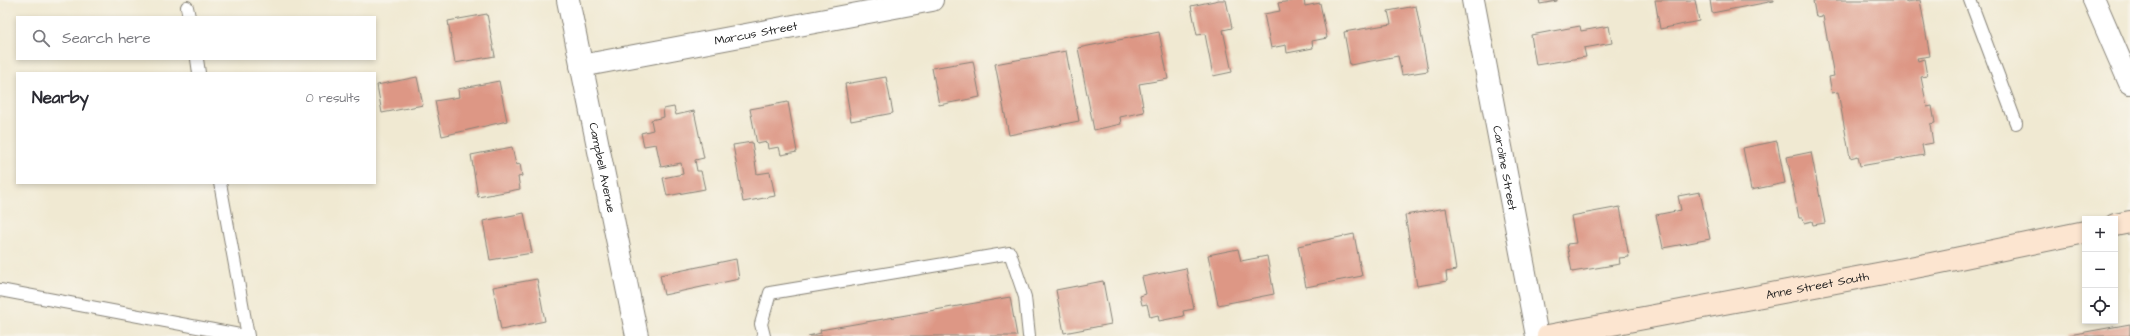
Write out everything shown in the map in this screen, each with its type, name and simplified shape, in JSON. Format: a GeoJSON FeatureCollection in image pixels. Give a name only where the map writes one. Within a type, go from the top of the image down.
{"type":"FeatureCollection","features":[{"type":"Feature","properties":{"kind":"street","name":"Campbell Avenue"},"geometry":{"type":"LineString","coordinates":[[568,0],[580,66],[637,336]]}},
{"type":"Feature","properties":{"kind":"street","name":"Marcus Street"},"geometry":{"type":"LineString","coordinates":[[580,66],[932,0]]}},
{"type":"Feature","properties":{"kind":"street","name":"Caroline Street"},"geometry":{"type":"LineString","coordinates":[[1473,0],[1537,336]]}},
{"type":"Feature","properties":{"kind":"street"},"geometry":{"type":"LineString","coordinates":[[2094,0],[2130,83]]}},
{"type":"Feature","properties":{"kind":"street"},"geometry":{"type":"LineString","coordinates":[[2118,224],[2130,222]]}},
{"type":"Feature","properties":{"kind":"street","name":"Anne Street South"},"geometry":{"type":"LineString","coordinates":[[1548,336],[1931,264],[2082,233]]}},
{"type":"Feature","properties":{"kind":"lane"},"geometry":{"type":"LineString","coordinates":[[1970,0],[2016,123]]}},
{"type":"Feature","properties":{"kind":"lane"},"geometry":{"type":"LineString","coordinates":[[197,60],[199,72]]}},
{"type":"Feature","properties":{"kind":"lane"},"geometry":{"type":"LineString","coordinates":[[0,290],[246,336],[220,184]]}},
{"type":"Feature","properties":{"kind":"lane"},"geometry":{"type":"LineString","coordinates":[[764,336],[761,324],[770,293],[1010,253],[1025,297],[1029,336]]}},
{"type":"Feature","properties":{"kind":"building"},"geometry":{"type":"Polygon","coordinates":[[[1226,0],[1232,28],[1223,30],[1232,72],[1213,76],[1205,34],[1197,35],[1191,6],[1226,0]]]}},
{"type":"Feature","properties":{"kind":"building"},"geometry":{"type":"Polygon","coordinates":[[[1304,0],[1305,6],[1320,3],[1327,38],[1312,41],[1313,48],[1287,53],[1286,45],[1271,48],[1264,14],[1280,11],[1278,3],[1304,0]]]}},
{"type":"Feature","properties":{"kind":"building"},"geometry":{"type":"Polygon","coordinates":[[[1539,0],[1557,0],[1557,1],[1540,4],[1539,0]]]}},
{"type":"Feature","properties":{"kind":"building"},"geometry":{"type":"Polygon","coordinates":[[[1655,0],[1695,0],[1699,21],[1660,29],[1655,0]]]}},
{"type":"Feature","properties":{"kind":"building"},"geometry":{"type":"Polygon","coordinates":[[[1710,0],[1774,0],[1774,1],[1712,13],[1710,0]]]}},
{"type":"Feature","properties":{"kind":"building"},"geometry":{"type":"Polygon","coordinates":[[[1906,0],[1906,2],[1920,0],[1930,56],[1917,58],[1918,61],[1924,59],[1927,76],[1921,77],[1927,107],[1932,106],[1935,123],[1930,124],[1933,143],[1922,145],[1924,155],[1860,166],[1858,156],[1850,158],[1838,92],[1832,93],[1829,77],[1834,76],[1823,16],[1816,17],[1813,1],[1906,0]]]}},
{"type":"Feature","properties":{"kind":"building"},"geometry":{"type":"Polygon","coordinates":[[[1416,6],[1428,71],[1402,75],[1398,56],[1350,65],[1344,32],[1391,24],[1388,11],[1416,6]]]}},
{"type":"Feature","properties":{"kind":"building"},"geometry":{"type":"Polygon","coordinates":[[[487,14],[495,56],[455,63],[448,21],[487,14]]]}},
{"type":"Feature","properties":{"kind":"building"},"geometry":{"type":"Polygon","coordinates":[[[1580,26],[1581,31],[1609,26],[1612,43],[1584,48],[1586,57],[1536,65],[1531,35],[1580,26]]]}},
{"type":"Feature","properties":{"kind":"building"},"geometry":{"type":"Polygon","coordinates":[[[1159,32],[1168,79],[1139,84],[1144,112],[1120,117],[1121,124],[1094,130],[1078,48],[1159,32]]]}},
{"type":"Feature","properties":{"kind":"building"},"geometry":{"type":"Polygon","coordinates":[[[1066,51],[1079,121],[1009,135],[995,64],[1066,51]]]}},
{"type":"Feature","properties":{"kind":"building"},"geometry":{"type":"Polygon","coordinates":[[[973,61],[980,97],[939,105],[932,68],[973,61]]]}},
{"type":"Feature","properties":{"kind":"building"},"geometry":{"type":"Polygon","coordinates":[[[417,77],[423,105],[382,113],[377,85],[417,77]]]}},
{"type":"Feature","properties":{"kind":"building"},"geometry":{"type":"Polygon","coordinates":[[[886,77],[893,113],[851,121],[845,84],[886,77]]]}},
{"type":"Feature","properties":{"kind":"building"},"geometry":{"type":"Polygon","coordinates":[[[499,81],[507,121],[442,136],[435,101],[459,97],[458,89],[499,81]]]}},
{"type":"Feature","properties":{"kind":"building"},"geometry":{"type":"Polygon","coordinates":[[[788,102],[797,152],[781,155],[779,147],[768,149],[767,142],[757,144],[750,109],[788,102]]]}},
{"type":"Feature","properties":{"kind":"building"},"geometry":{"type":"Polygon","coordinates":[[[674,107],[676,115],[694,111],[704,158],[695,160],[697,171],[701,171],[705,189],[667,196],[663,178],[683,174],[681,163],[661,167],[656,144],[644,146],[641,133],[653,130],[651,120],[664,117],[663,109],[674,107]]]}},
{"type":"Feature","properties":{"kind":"building"},"geometry":{"type":"Polygon","coordinates":[[[1777,141],[1785,183],[1751,190],[1743,148],[1777,141]]]}},
{"type":"Feature","properties":{"kind":"building"},"geometry":{"type":"Polygon","coordinates":[[[752,142],[757,174],[770,172],[775,196],[743,202],[733,145],[752,142]]]}},
{"type":"Feature","properties":{"kind":"building"},"geometry":{"type":"Polygon","coordinates":[[[512,147],[516,165],[520,164],[522,176],[518,177],[520,189],[478,197],[471,155],[512,147]]]}},
{"type":"Feature","properties":{"kind":"building"},"geometry":{"type":"Polygon","coordinates":[[[1811,152],[1825,223],[1813,225],[1812,221],[1804,223],[1803,218],[1799,218],[1787,157],[1811,152]]]}},
{"type":"Feature","properties":{"kind":"building"},"geometry":{"type":"Polygon","coordinates":[[[1700,192],[1710,239],[1663,248],[1656,215],[1681,210],[1678,196],[1700,192]]]}},
{"type":"Feature","properties":{"kind":"building"},"geometry":{"type":"Polygon","coordinates":[[[1620,207],[1629,257],[1619,258],[1620,264],[1572,272],[1567,244],[1576,243],[1571,216],[1620,207]]]}},
{"type":"Feature","properties":{"kind":"building"},"geometry":{"type":"Polygon","coordinates":[[[1446,208],[1456,270],[1446,272],[1447,281],[1417,286],[1405,215],[1446,208]]]}},
{"type":"Feature","properties":{"kind":"building"},"geometry":{"type":"Polygon","coordinates":[[[524,213],[532,253],[490,260],[483,221],[524,213]]]}},
{"type":"Feature","properties":{"kind":"building"},"geometry":{"type":"Polygon","coordinates":[[[1354,234],[1362,276],[1306,287],[1298,246],[1354,234]]]}},
{"type":"Feature","properties":{"kind":"building"},"geometry":{"type":"Polygon","coordinates":[[[1238,249],[1241,261],[1267,256],[1274,294],[1218,305],[1208,255],[1238,249]]]}},
{"type":"Feature","properties":{"kind":"building"},"geometry":{"type":"Polygon","coordinates":[[[736,259],[739,279],[664,295],[660,275],[736,259]]]}},
{"type":"Feature","properties":{"kind":"building"},"geometry":{"type":"Polygon","coordinates":[[[1186,268],[1194,309],[1183,311],[1184,316],[1159,321],[1158,315],[1150,317],[1147,304],[1142,305],[1140,296],[1146,294],[1142,277],[1186,268]]]}},
{"type":"Feature","properties":{"kind":"building"},"geometry":{"type":"Polygon","coordinates":[[[537,279],[545,321],[501,330],[493,287],[537,279]]]}},
{"type":"Feature","properties":{"kind":"building"},"geometry":{"type":"Polygon","coordinates":[[[1103,281],[1111,324],[1064,333],[1056,290],[1103,281]]]}},
{"type":"Feature","properties":{"kind":"building"},"geometry":{"type":"Polygon","coordinates":[[[1010,297],[1017,336],[808,336],[821,333],[820,330],[1010,297]]]}},
{"type":"Feature","properties":{"kind":"building"},"geometry":{"type":"Polygon","coordinates":[[[2130,324],[2130,336],[2069,336],[2069,335],[2130,324]]]}}]}
